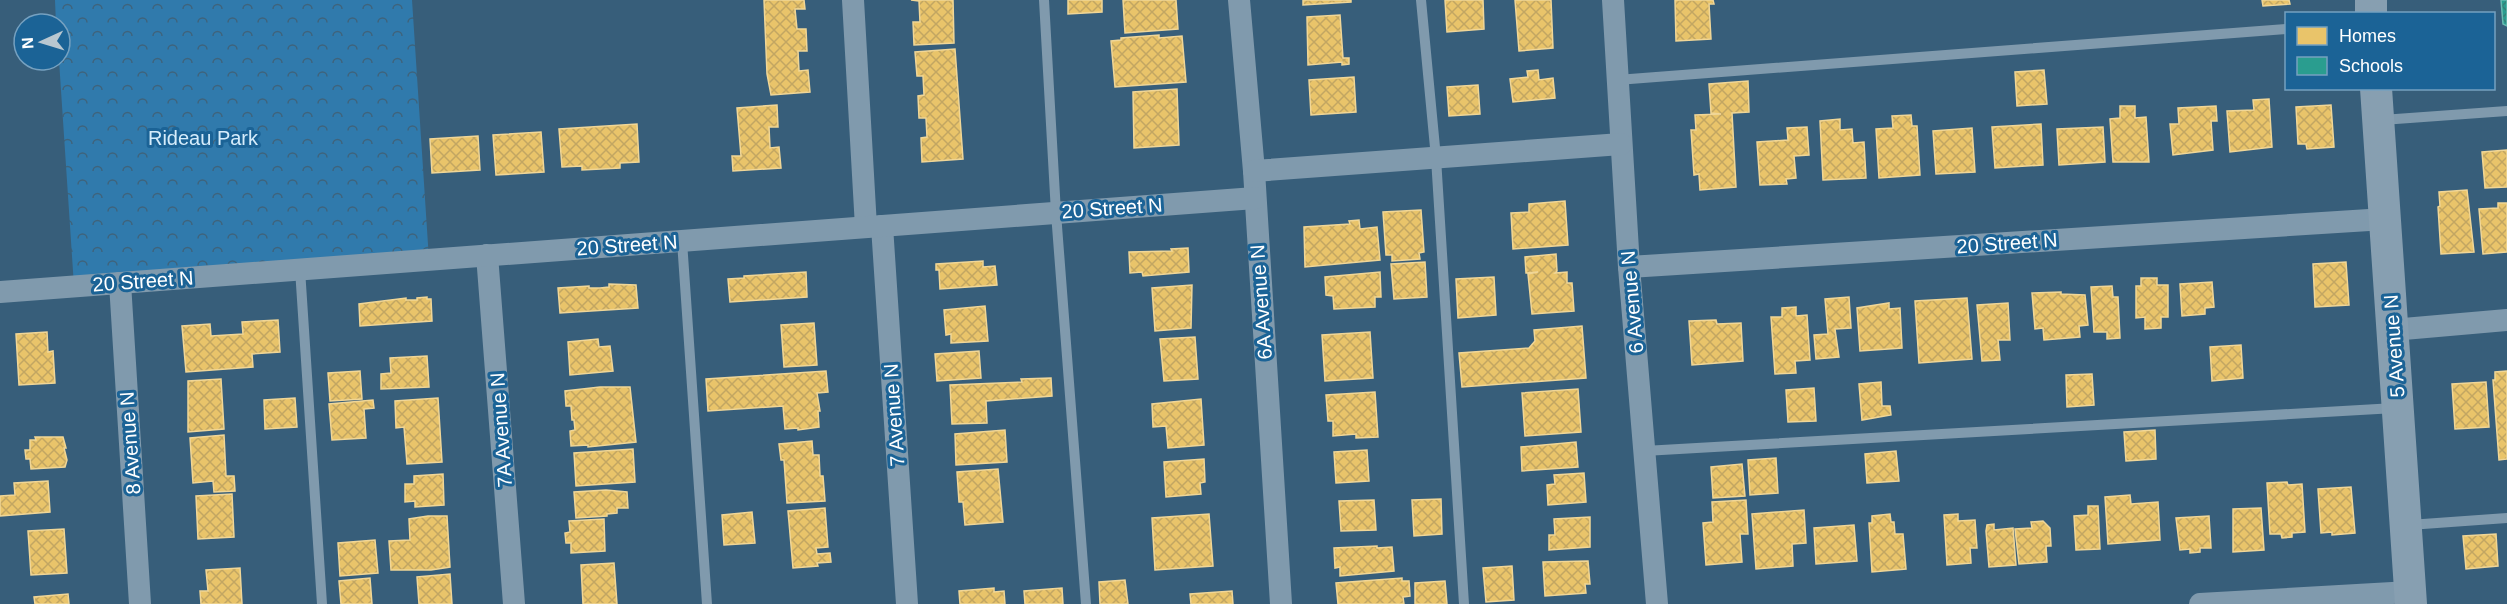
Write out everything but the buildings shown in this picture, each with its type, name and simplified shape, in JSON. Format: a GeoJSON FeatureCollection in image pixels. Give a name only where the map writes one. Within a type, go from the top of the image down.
{"type":"FeatureCollection","features":[{"type":"Feature","properties":{"kind":"main road","name":"5 Avenue N"},"geometry":{"type":"LineString","coordinates":[[2376,90],[2411,598]]}},
{"type":"Feature","properties":{"kind":"street","name":"7 Avenue N"},"geometry":{"type":"LineString","coordinates":[[853,0],[907,604]]}},
{"type":"Feature","properties":{"kind":"street","name":"6A Avenue N"},"geometry":{"type":"LineString","coordinates":[[1239,0],[1254,171],[1281,604]]}},
{"type":"Feature","properties":{"kind":"street","name":"6 Avenue N"},"geometry":{"type":"LineString","coordinates":[[1613,0],[1629,267],[1657,604]]}},
{"type":"Feature","properties":{"kind":"street"},"geometry":{"type":"LineString","coordinates":[[1254,171],[1621,144]]}},
{"type":"Feature","properties":{"kind":"street","name":"20 Street N"},"geometry":{"type":"LineString","coordinates":[[0,292],[1255,198]]}},
{"type":"Feature","properties":{"kind":"street","name":"20 Street N"},"geometry":{"type":"LineString","coordinates":[[1629,267],[2385,219]]}},
{"type":"Feature","properties":{"kind":"street","name":"7A Avenue N"},"geometry":{"type":"LineString","coordinates":[[487,255],[514,604]]}},
{"type":"Feature","properties":{"kind":"street","name":"8 Avenue N"},"geometry":{"type":"LineString","coordinates":[[120,283],[140,604]]}},
{"type":"Feature","properties":{"kind":"street"},"geometry":{"type":"LineString","coordinates":[[2392,330],[2507,320]]}},
{"type":"Feature","properties":{"kind":"street"},"geometry":{"type":"LineString","coordinates":[[2200,604],[2411,598]]}},
{"type":"Feature","properties":{"kind":"lane"},"geometry":{"type":"LineString","coordinates":[[1044,0],[1056,213],[1086,604]]}},
{"type":"Feature","properties":{"kind":"lane"},"geometry":{"type":"LineString","coordinates":[[1421,0],[1436,158],[1464,604]]}},
{"type":"Feature","properties":{"kind":"lane"},"geometry":{"type":"LineString","coordinates":[[1617,80],[2285,28]]}},
{"type":"Feature","properties":{"kind":"lane"},"geometry":{"type":"LineString","coordinates":[[2378,121],[2507,111]]}},
{"type":"Feature","properties":{"kind":"lane"},"geometry":{"type":"LineString","coordinates":[[682,241],[707,604]]}},
{"type":"Feature","properties":{"kind":"lane"},"geometry":{"type":"LineString","coordinates":[[300,269],[322,604]]}},
{"type":"Feature","properties":{"kind":"lane"},"geometry":{"type":"LineString","coordinates":[[1644,451],[2398,408]]}},
{"type":"Feature","properties":{"kind":"lane"},"geometry":{"type":"LineString","coordinates":[[2406,525],[2507,518]]}},
{"type":"Feature","properties":{"kind":"green space","name":"Rideau Park"},"geometry":{"type":"Polygon","coordinates":[[[55,0],[412,0],[429,260],[74,286],[60,72],[72,72],[72,12],[56,12],[55,0]]]}}]}
